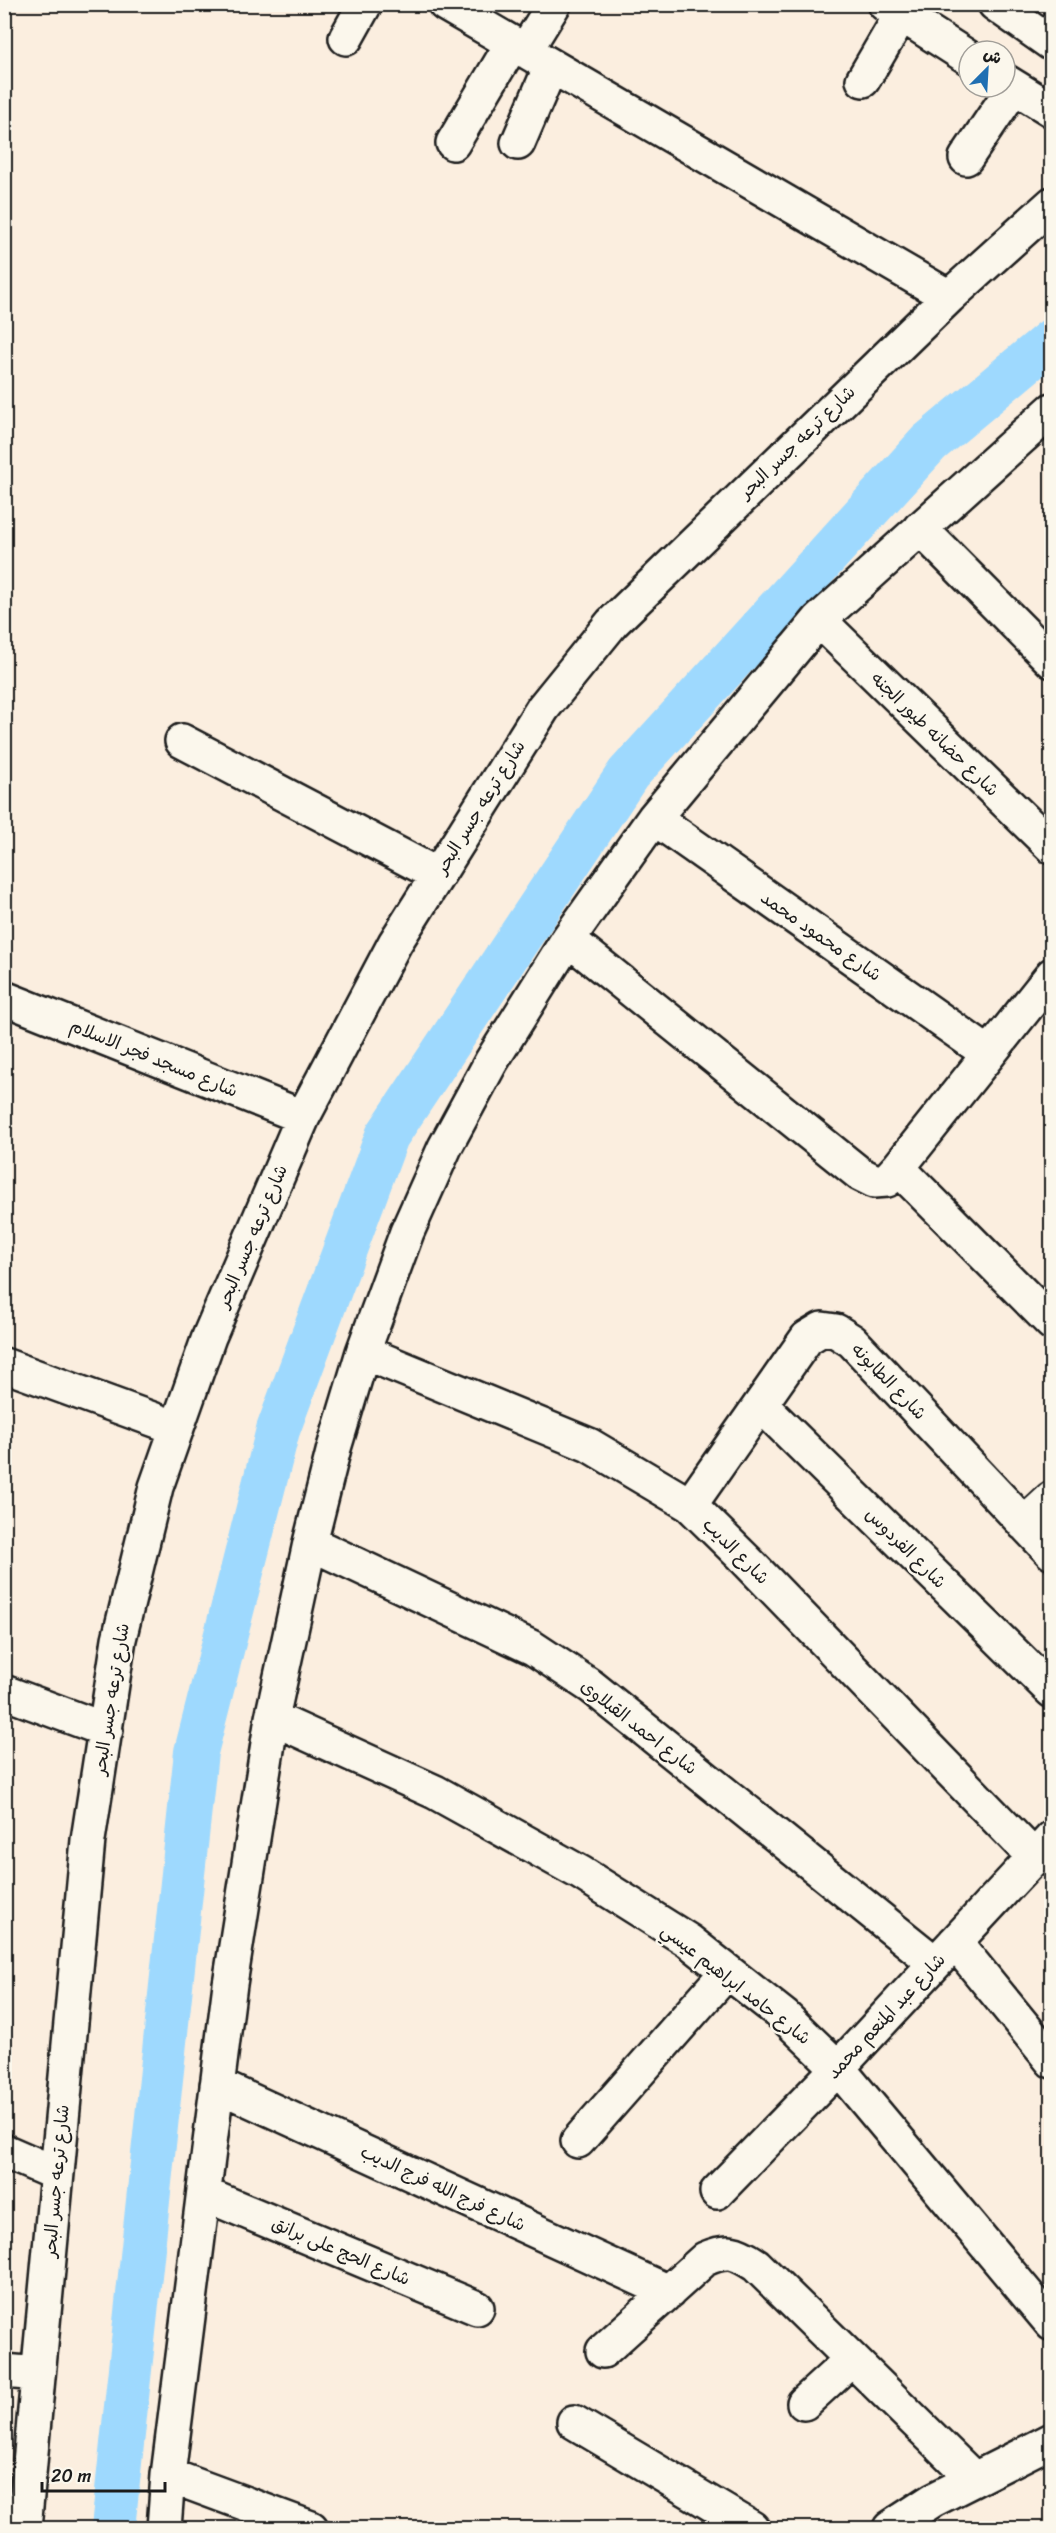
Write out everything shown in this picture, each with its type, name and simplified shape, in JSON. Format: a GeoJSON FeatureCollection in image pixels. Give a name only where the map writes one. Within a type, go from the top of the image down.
{"type":"FeatureCollection","features":[{"type":"Feature","properties":{"kind":"street"},"geometry":{"type":"LineString","coordinates":[[346,38],[365,4]]}},
{"type":"Feature","properties":{"kind":"street"},"geometry":{"type":"LineString","coordinates":[[445,4],[949,297]]}},
{"type":"Feature","properties":{"kind":"street"},"geometry":{"type":"LineString","coordinates":[[453,143],[529,53],[554,4]]}},
{"type":"Feature","properties":{"kind":"street"},"geometry":{"type":"LineString","coordinates":[[995,4],[1052,44]]}},
{"type":"Feature","properties":{"kind":"street"},"geometry":{"type":"LineString","coordinates":[[863,80],[903,10],[957,49]]}},
{"type":"Feature","properties":{"kind":"street"},"geometry":{"type":"LineString","coordinates":[[518,143],[529,53]]}},
{"type":"Feature","properties":{"kind":"street"},"geometry":{"type":"LineString","coordinates":[[1017,88],[1052,110]]}},
{"type":"Feature","properties":{"kind":"street"},"geometry":{"type":"LineString","coordinates":[[966,158],[1001,99]]}},
{"type":"Feature","properties":{"kind":"street","name":"شارع ترعه جسر البحر"},"geometry":{"type":"LineString","coordinates":[[24,2529],[88,1840],[119,1639],[156,1487],[209,1337],[303,1117],[395,943],[543,708],[612,623],[949,297],[1052,204]]}},
{"type":"Feature","properties":{"kind":"street"},"geometry":{"type":"LineString","coordinates":[[164,2529],[168,2475],[230,1984],[272,1718],[310,1543],[334,1448],[363,1352],[407,1232],[445,1146],[491,1062],[568,939],[654,818],[819,621],[1052,410]]}},
{"type":"Feature","properties":{"kind":"street"},"geometry":{"type":"LineString","coordinates":[[920,528],[1052,661]]}},
{"type":"Feature","properties":{"kind":"street","name":"شارع حضانه طيور الجنه"},"geometry":{"type":"LineString","coordinates":[[819,621],[1052,847]]}},
{"type":"Feature","properties":{"kind":"street"},"geometry":{"type":"LineString","coordinates":[[182,741],[438,875]]}},
{"type":"Feature","properties":{"kind":"street","name":"شارع محمود محمد"},"geometry":{"type":"LineString","coordinates":[[654,818],[989,1054]]}},
{"type":"Feature","properties":{"kind":"street"},"geometry":{"type":"LineString","coordinates":[[568,939],[860,1174],[874,1181],[892,1174],[1052,975]]}},
{"type":"Feature","properties":{"kind":"street","name":"شارع مسجد فجر الاسلام"},"geometry":{"type":"LineString","coordinates":[[4,998],[303,1117]]}},
{"type":"Feature","properties":{"kind":"street"},"geometry":{"type":"LineString","coordinates":[[892,1174],[1052,1323]]}},
{"type":"Feature","properties":{"kind":"street","name":"شارع الطابونه"},"geometry":{"type":"LineString","coordinates":[[690,1505],[807,1338],[822,1329],[836,1331],[852,1341],[1052,1553]]}},
{"type":"Feature","properties":{"kind":"street","name":"شارع الديب"},"geometry":{"type":"LineString","coordinates":[[363,1352],[589,1445],[690,1505],[1043,1848]]}},
{"type":"Feature","properties":{"kind":"street"},"geometry":{"type":"LineString","coordinates":[[4,1365],[177,1428]]}},
{"type":"Feature","properties":{"kind":"street","name":"شارع الفردوس"},"geometry":{"type":"LineString","coordinates":[[761,1405],[1052,1691]]}},
{"type":"Feature","properties":{"kind":"street"},"geometry":{"type":"LineString","coordinates":[[1024,1524],[1052,1498]]}},
{"type":"Feature","properties":{"kind":"street","name":"شارع احمد القبلاوى"},"geometry":{"type":"LineString","coordinates":[[310,1543],[532,1648],[592,1687],[945,1953],[1052,2061]]}},
{"type":"Feature","properties":{"kind":"street"},"geometry":{"type":"LineString","coordinates":[[4,1692],[106,1730]]}},
{"type":"Feature","properties":{"kind":"street","name":"شارع حامد ابراهيم عيسي"},"geometry":{"type":"LineString","coordinates":[[272,1718],[435,1792],[582,1873],[689,1941],[784,2016],[838,2068],[1052,2324]]}},
{"type":"Feature","properties":{"kind":"street","name":"شارع عبد المنعم محمد"},"geometry":{"type":"LineString","coordinates":[[717,2192],[838,2068],[1043,1848]]}},
{"type":"Feature","properties":{"kind":"street"},"geometry":{"type":"LineString","coordinates":[[578,2141],[726,1972]]}},
{"type":"Feature","properties":{"kind":"street","name":"شارع فرج الله فرج الديب"},"geometry":{"type":"LineString","coordinates":[[217,2085],[669,2292]]}},
{"type":"Feature","properties":{"kind":"street"},"geometry":{"type":"LineString","coordinates":[[4,2151],[57,2174]]}},
{"type":"Feature","properties":{"kind":"street","name":"شارع الحج على برانق"},"geometry":{"type":"LineString","coordinates":[[204,2194],[477,2308]]}},
{"type":"Feature","properties":{"kind":"street"},"geometry":{"type":"LineString","coordinates":[[603,2351],[705,2259],[722,2251],[740,2255],[756,2265],[974,2479]]}},
{"type":"Feature","properties":{"kind":"street"},"geometry":{"type":"LineString","coordinates":[[804,2403],[852,2359]]}},
{"type":"Feature","properties":{"kind":"street"},"geometry":{"type":"LineString","coordinates":[[4,2372],[38,2374]]}},
{"type":"Feature","properties":{"kind":"street"},"geometry":{"type":"LineString","coordinates":[[574,2422],[752,2529]]}},
{"type":"Feature","properties":{"kind":"street"},"geometry":{"type":"LineString","coordinates":[[890,2529],[933,2500],[1052,2440]]}},
{"type":"Feature","properties":{"kind":"street"},"geometry":{"type":"LineString","coordinates":[[168,2475],[311,2529]]}},
{"type":"Feature","properties":{"kind":"waterway"},"geometry":{"type":"LineString","coordinates":[[113,2528],[196,1752],[278,1430],[387,1136],[628,774],[929,443],[1052,340]]}}]}
